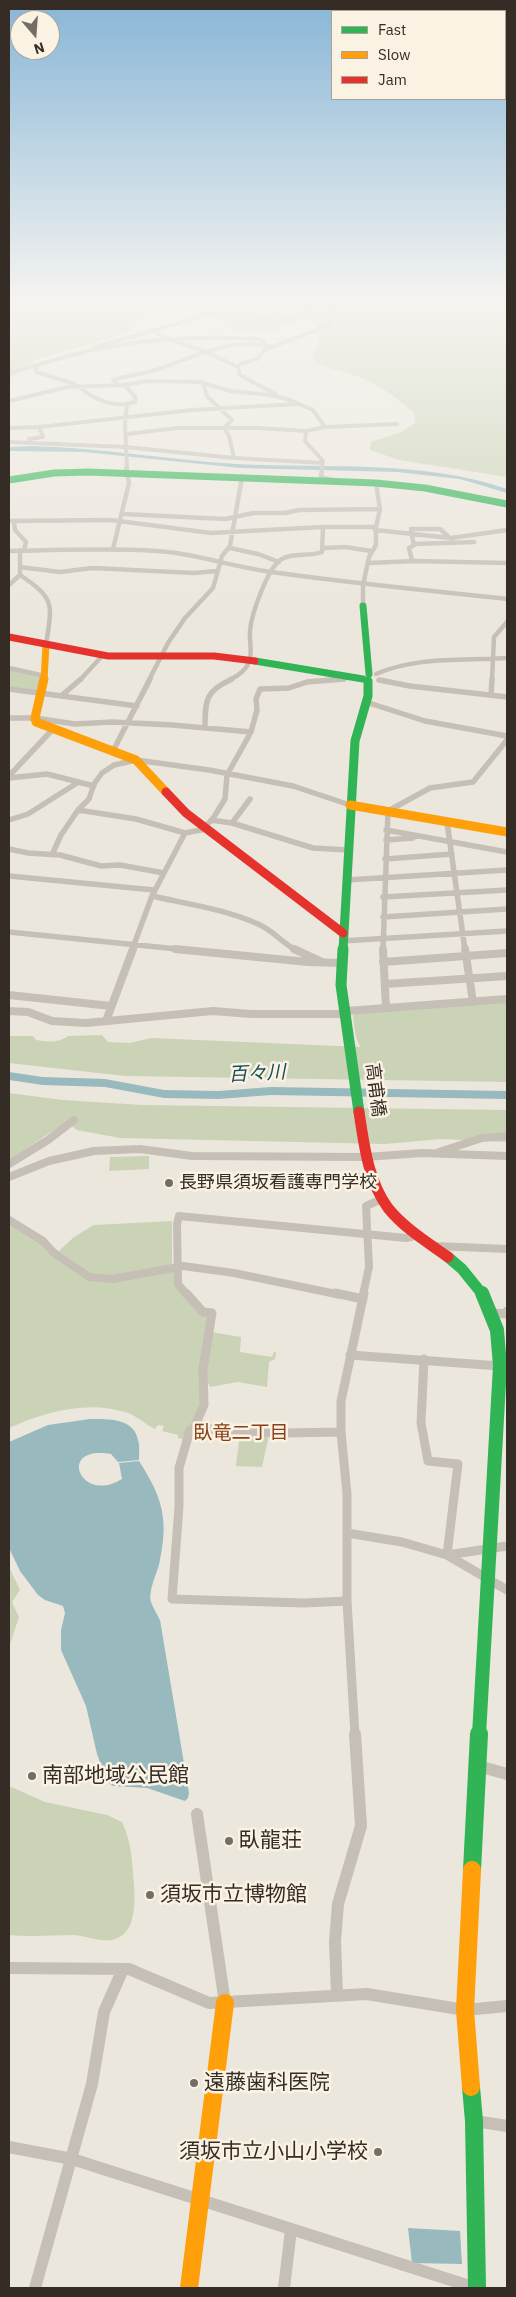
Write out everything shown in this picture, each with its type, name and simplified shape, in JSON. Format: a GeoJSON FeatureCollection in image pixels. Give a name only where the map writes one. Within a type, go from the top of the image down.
{"type":"FeatureCollection","features":[{"type":"Feature","properties":{"kind":"street"},"geometry":{"type":"LineString","coordinates":[[113,549],[129,483],[129,472],[125,459],[127,434],[125,423],[127,410]]}},
{"type":"Feature","properties":{"kind":"street"},"geometry":{"type":"LineString","coordinates":[[9,428],[39,427],[196,410]]}},
{"type":"Feature","properties":{"kind":"street"},"geometry":{"type":"LineString","coordinates":[[221,410],[232,420],[224,428]]}},
{"type":"Feature","properties":{"kind":"street"},"geometry":{"type":"LineString","coordinates":[[313,410],[325,427]]}},
{"type":"Feature","properties":{"kind":"street"},"geometry":{"type":"LineString","coordinates":[[127,434],[164,429],[224,428],[306,431],[325,427],[397,424]]}},
{"type":"Feature","properties":{"kind":"street"},"geometry":{"type":"LineString","coordinates":[[9,442],[43,437],[39,427]]}},
{"type":"Feature","properties":{"kind":"street"},"geometry":{"type":"LineString","coordinates":[[224,428],[229,436],[234,458]]}},
{"type":"Feature","properties":{"kind":"street"},"geometry":{"type":"LineString","coordinates":[[306,431],[305,441],[323,463],[321,477]]}},
{"type":"Feature","properties":{"kind":"street"},"geometry":{"type":"LineString","coordinates":[[9,442],[126,447],[234,458],[323,463]]}},
{"type":"Feature","properties":{"kind":"street"},"geometry":{"type":"LineString","coordinates":[[9,480],[66,472],[129,472],[335,481],[425,488],[507,504]]}},
{"type":"Feature","properties":{"kind":"street"},"geometry":{"type":"LineString","coordinates":[[113,751],[161,656],[185,618],[213,588],[219,561],[230,548],[242,477]]}},
{"type":"Feature","properties":{"kind":"street"},"geometry":{"type":"LineString","coordinates":[[306,480],[321,477],[335,481]]}},
{"type":"Feature","properties":{"kind":"street"},"geometry":{"type":"LineString","coordinates":[[373,677],[368,658],[363,585],[371,551],[376,544],[380,498],[376,483]]}},
{"type":"Feature","properties":{"kind":"street"},"geometry":{"type":"LineString","coordinates":[[122,514],[172,518],[197,516],[226,519],[235,516],[299,510],[380,509]]}},
{"type":"Feature","properties":{"kind":"street"},"geometry":{"type":"LineString","coordinates":[[9,585],[20,575],[22,550],[26,542],[15,530],[11,522],[120,521],[201,532],[232,534],[270,533],[276,529],[323,527],[440,529],[451,540]]}},
{"type":"Feature","properties":{"kind":"street"},"geometry":{"type":"LineString","coordinates":[[205,727],[205,705],[210,692],[245,669],[250,660],[252,652],[250,627],[271,573],[279,562],[288,558],[322,552],[323,527]]}},
{"type":"Feature","properties":{"kind":"street"},"geometry":{"type":"LineString","coordinates":[[376,529],[474,542]]}},
{"type":"Feature","properties":{"kind":"street"},"geometry":{"type":"LineString","coordinates":[[411,529],[414,544]]}},
{"type":"Feature","properties":{"kind":"street"},"geometry":{"type":"LineString","coordinates":[[412,561],[409,548],[414,544],[451,540],[507,530]]}},
{"type":"Feature","properties":{"kind":"street"},"geometry":{"type":"LineString","coordinates":[[488,532],[490,540]]}},
{"type":"Feature","properties":{"kind":"street"},"geometry":{"type":"LineString","coordinates":[[323,548],[345,547],[371,551]]}},
{"type":"Feature","properties":{"kind":"street"},"geometry":{"type":"LineString","coordinates":[[230,548],[258,554],[279,562]]}},
{"type":"Feature","properties":{"kind":"street"},"geometry":{"type":"LineString","coordinates":[[9,551],[113,549],[159,551],[219,561],[271,573],[363,585],[507,599]]}},
{"type":"Feature","properties":{"kind":"street"},"geometry":{"type":"LineString","coordinates":[[368,563],[412,561],[507,563]]}},
{"type":"Feature","properties":{"kind":"street"},"geometry":{"type":"LineString","coordinates":[[20,566],[60,572],[92,568],[194,573],[217,571]]}},
{"type":"Feature","properties":{"kind":"street"},"geometry":{"type":"LineString","coordinates":[[20,575],[46,592],[50,599],[45,676],[34,718]]}},
{"type":"Feature","properties":{"kind":"street"},"geometry":{"type":"LineString","coordinates":[[491,695],[494,637],[507,622]]}},
{"type":"Feature","properties":{"kind":"street"},"geometry":{"type":"LineString","coordinates":[[9,637],[103,655],[161,656],[199,654],[346,675],[373,677],[410,686],[507,697]]}},
{"type":"Feature","properties":{"kind":"street"},"geometry":{"type":"LineString","coordinates":[[61,696],[86,676],[103,655]]}},
{"type":"Feature","properties":{"kind":"street"},"geometry":{"type":"LineString","coordinates":[[373,677],[399,666],[425,661],[507,658]]}},
{"type":"Feature","properties":{"kind":"street"},"geometry":{"type":"LineString","coordinates":[[9,668],[45,676]]}},
{"type":"Feature","properties":{"kind":"street"},"geometry":{"type":"LineString","coordinates":[[207,825],[225,799],[227,775],[251,732],[257,710],[256,699],[260,689],[289,688],[307,682],[344,679],[346,675]]}},
{"type":"Feature","properties":{"kind":"street","name":"高甫橋"},"geometry":{"type":"LineString","coordinates":[[373,677],[357,726],[350,805],[342,963],[342,985],[366,1156],[382,1199],[392,1212],[462,1269],[480,1290],[492,1313],[504,1366],[488,1547],[465,2010],[474,2121],[477,2288]]}},
{"type":"Feature","properties":{"kind":"street"},"geometry":{"type":"LineString","coordinates":[[9,689],[137,706]]}},
{"type":"Feature","properties":{"kind":"street"},"geometry":{"type":"LineString","coordinates":[[366,702],[432,723],[507,736]]}},
{"type":"Feature","properties":{"kind":"street"},"geometry":{"type":"LineString","coordinates":[[9,718],[34,718],[75,724],[205,727],[251,732]]}},
{"type":"Feature","properties":{"kind":"street"},"geometry":{"type":"LineString","coordinates":[[34,718],[36,722],[136,760],[293,786],[350,805],[507,832]]}},
{"type":"Feature","properties":{"kind":"street"},"geometry":{"type":"LineString","coordinates":[[9,777],[53,729]]}},
{"type":"Feature","properties":{"kind":"street"},"geometry":{"type":"LineString","coordinates":[[388,811],[430,788],[473,782],[507,740]]}},
{"type":"Feature","properties":{"kind":"street"},"geometry":{"type":"LineString","coordinates":[[52,855],[61,835],[78,810],[89,799],[99,776],[111,767],[136,760]]}},
{"type":"Feature","properties":{"kind":"street"},"geometry":{"type":"LineString","coordinates":[[136,760],[176,804],[207,825],[343,937],[382,939],[507,931]]}},
{"type":"Feature","properties":{"kind":"street"},"geometry":{"type":"LineString","coordinates":[[9,777],[47,774],[94,786]]}},
{"type":"Feature","properties":{"kind":"street"},"geometry":{"type":"LineString","coordinates":[[9,820],[28,814],[78,783]]}},
{"type":"Feature","properties":{"kind":"street"},"geometry":{"type":"LineString","coordinates":[[232,823],[250,799]]}},
{"type":"Feature","properties":{"kind":"street"},"geometry":{"type":"LineString","coordinates":[[78,810],[136,819],[185,833],[207,825],[232,823],[298,845],[348,850]]}},
{"type":"Feature","properties":{"kind":"street"},"geometry":{"type":"LineString","coordinates":[[386,1008],[382,939],[388,811]]}},
{"type":"Feature","properties":{"kind":"street"},"geometry":{"type":"LineString","coordinates":[[448,822],[473,1002]]}},
{"type":"Feature","properties":{"kind":"street"},"geometry":{"type":"LineString","coordinates":[[386,830],[507,852]]}},
{"type":"Feature","properties":{"kind":"street"},"geometry":{"type":"LineString","coordinates":[[106,1021],[153,893],[185,833]]}},
{"type":"Feature","properties":{"kind":"street"},"geometry":{"type":"LineString","coordinates":[[386,840],[427,837]]}},
{"type":"Feature","properties":{"kind":"street"},"geometry":{"type":"LineString","coordinates":[[9,849],[52,855],[101,866],[120,865],[164,873]]}},
{"type":"Feature","properties":{"kind":"street"},"geometry":{"type":"LineString","coordinates":[[385,859],[452,854]]}},
{"type":"Feature","properties":{"kind":"street"},"geometry":{"type":"LineString","coordinates":[[347,880],[507,870]]}},
{"type":"Feature","properties":{"kind":"street"},"geometry":{"type":"LineString","coordinates":[[9,876],[153,893],[256,923],[273,930],[290,947],[325,963]]}},
{"type":"Feature","properties":{"kind":"street"},"geometry":{"type":"LineString","coordinates":[[383,897],[507,890]]}},
{"type":"Feature","properties":{"kind":"street"},"geometry":{"type":"LineString","coordinates":[[383,917],[507,910]]}},
{"type":"Feature","properties":{"kind":"street"},"geometry":{"type":"LineString","coordinates":[[9,932],[325,963],[342,963]]}},
{"type":"Feature","properties":{"kind":"street"},"geometry":{"type":"LineString","coordinates":[[384,962],[507,953]]}},
{"type":"Feature","properties":{"kind":"street"},"geometry":{"type":"LineString","coordinates":[[385,984],[507,976]]}},
{"type":"Feature","properties":{"kind":"street"},"geometry":{"type":"LineString","coordinates":[[9,994],[111,1006]]}},
{"type":"Feature","properties":{"kind":"street"},"geometry":{"type":"LineString","coordinates":[[9,1011],[28,1012],[52,1021],[86,1023],[213,1011],[251,1014],[346,1013],[386,1008],[507,999]]}},
{"type":"Feature","properties":{"kind":"street"},"geometry":{"type":"LineString","coordinates":[[9,1164],[48,1140],[74,1120]]}},
{"type":"Feature","properties":{"kind":"street"},"geometry":{"type":"LineString","coordinates":[[432,1154],[482,1138],[507,1136]]}},
{"type":"Feature","properties":{"kind":"street"},"geometry":{"type":"LineString","coordinates":[[9,1177],[49,1162],[94,1151],[140,1149],[192,1156],[432,1154],[507,1156]]}},
{"type":"Feature","properties":{"kind":"street"},"geometry":{"type":"LineString","coordinates":[[296,1178],[372,1176]]}},
{"type":"Feature","properties":{"kind":"street"},"geometry":{"type":"LineString","coordinates":[[337,1994],[335,1941],[338,1904],[361,1826],[347,1601],[347,1494],[341,1432],[341,1401],[369,1267],[366,1206],[382,1199]]}},
{"type":"Feature","properties":{"kind":"street"},"geometry":{"type":"LineString","coordinates":[[347,1601],[304,1603],[172,1598],[179,1507],[179,1468],[190,1430],[194,1428],[204,1405],[203,1369],[212,1313],[203,1312],[178,1284],[177,1224],[179,1216],[406,1238],[419,1235]]}},
{"type":"Feature","properties":{"kind":"street"},"geometry":{"type":"LineString","coordinates":[[9,1220],[43,1241],[53,1252],[89,1277],[113,1279],[177,1266],[234,1273],[363,1299]]}},
{"type":"Feature","properties":{"kind":"street"},"geometry":{"type":"LineString","coordinates":[[435,1246],[507,1249]]}},
{"type":"Feature","properties":{"kind":"street"},"geometry":{"type":"LineString","coordinates":[[492,1313],[506,1314],[507,1311]]}},
{"type":"Feature","properties":{"kind":"street"},"geometry":{"type":"LineString","coordinates":[[350,1355],[504,1366]]}},
{"type":"Feature","properties":{"kind":"street"},"geometry":{"type":"LineString","coordinates":[[424,1360],[422,1444],[428,1460],[458,1464],[448,1555]]}},
{"type":"Feature","properties":{"kind":"street"},"geometry":{"type":"LineString","coordinates":[[194,1428],[285,1433],[341,1432]]}},
{"type":"Feature","properties":{"kind":"street"},"geometry":{"type":"LineString","coordinates":[[347,1532],[402,1542],[448,1555],[461,1555],[488,1547],[507,1546]]}},
{"type":"Feature","properties":{"kind":"street"},"geometry":{"type":"LineString","coordinates":[[448,1555],[507,1590]]}},
{"type":"Feature","properties":{"kind":"street"},"geometry":{"type":"LineString","coordinates":[[477,1766],[507,1774]]}},
{"type":"Feature","properties":{"kind":"street"},"geometry":{"type":"LineString","coordinates":[[189,2288],[225,2003],[197,1814]]}},
{"type":"Feature","properties":{"kind":"street"},"geometry":{"type":"LineString","coordinates":[[9,1968],[123,1969],[140,1973],[209,2003],[337,1994],[367,1994],[465,2010],[504,2004]]}},
{"type":"Feature","properties":{"kind":"street"},"geometry":{"type":"LineString","coordinates":[[36,2288],[92,2084],[104,2012],[123,1969]]}},
{"type":"Feature","properties":{"kind":"street"},"geometry":{"type":"LineString","coordinates":[[474,2121],[507,2126]]}},
{"type":"Feature","properties":{"kind":"street"},"geometry":{"type":"LineString","coordinates":[[9,2147],[72,2159],[477,2288]]}},
{"type":"Feature","properties":{"kind":"street"},"geometry":{"type":"LineString","coordinates":[[284,2288],[291,2230]]}},
{"type":"Feature","properties":{"kind":"green space"},"geometry":{"type":"Polygon","coordinates":[[[410,410],[507,410],[507,477],[399,460],[370,450],[371,442],[401,432],[415,423],[414,413],[410,410]]]}},
{"type":"Feature","properties":{"kind":"green space"},"geometry":{"type":"Polygon","coordinates":[[[9,669],[42,676],[37,692],[9,687],[9,669]]]}},
{"type":"Feature","properties":{"kind":"green space"},"geometry":{"type":"Polygon","coordinates":[[[507,1002],[507,1082],[125,1076],[9,1063],[9,1036],[33,1036],[36,1040],[57,1041],[68,1036],[102,1035],[108,1042],[130,1043],[151,1038],[361,1047],[357,1041],[354,1027],[353,1015],[356,1013],[507,1002]]]}},
{"type":"Feature","properties":{"kind":"green space"},"geometry":{"type":"Polygon","coordinates":[[[9,1093],[63,1100],[142,1105],[507,1110],[507,1142],[441,1139],[385,1144],[120,1138],[77,1130],[66,1122],[9,1160],[9,1093]]]}},
{"type":"Feature","properties":{"kind":"green space"},"geometry":{"type":"Polygon","coordinates":[[[149,1156],[149,1169],[109,1171],[110,1157],[149,1156]]]}},
{"type":"Feature","properties":{"kind":"green space"},"geometry":{"type":"Polygon","coordinates":[[[172,1221],[172,1264],[117,1276],[89,1274],[59,1251],[74,1237],[94,1225],[172,1221]]]}},
{"type":"Feature","properties":{"kind":"green space"},"geometry":{"type":"Polygon","coordinates":[[[9,1224],[40,1243],[89,1278],[175,1270],[175,1285],[209,1315],[202,1405],[183,1439],[178,1438],[178,1435],[162,1431],[164,1426],[158,1425],[155,1429],[129,1413],[96,1407],[51,1413],[9,1428],[9,1224]]]}},
{"type":"Feature","properties":{"kind":"green space"},"geometry":{"type":"Polygon","coordinates":[[[211,1332],[241,1337],[240,1352],[272,1357],[274,1352],[276,1352],[275,1359],[269,1362],[267,1387],[238,1382],[210,1387],[206,1379],[211,1332]]]}},
{"type":"Feature","properties":{"kind":"green space"},"geometry":{"type":"Polygon","coordinates":[[[240,1433],[269,1435],[262,1467],[236,1466],[240,1433]]]}},
{"type":"Feature","properties":{"kind":"green space"},"geometry":{"type":"Polygon","coordinates":[[[9,1567],[20,1590],[12,1602],[19,1617],[9,1647],[9,1567]]]}},
{"type":"Feature","properties":{"kind":"green space"},"geometry":{"type":"Polygon","coordinates":[[[9,1786],[45,1802],[107,1815],[122,1822],[128,1837],[131,1853],[134,1910],[130,1926],[120,1937],[112,1940],[98,1940],[74,1935],[9,1935],[9,1786]]]}},
{"type":"Feature","properties":{"kind":"water"},"geometry":{"type":"Polygon","coordinates":[[[90,1419],[119,1421],[131,1427],[136,1433],[139,1442],[139,1460],[118,1462],[111,1454],[94,1453],[84,1457],[79,1464],[80,1472],[86,1480],[95,1485],[107,1485],[122,1479],[119,1463],[139,1461],[154,1488],[162,1510],[164,1530],[162,1547],[150,1598],[160,1620],[189,1793],[185,1801],[147,1788],[113,1786],[107,1782],[97,1754],[86,1706],[61,1650],[61,1630],[65,1613],[63,1606],[45,1600],[38,1595],[20,1571],[9,1548],[9,1442],[48,1425],[90,1419]]]}},
{"type":"Feature","properties":{"kind":"water"},"geometry":{"type":"Polygon","coordinates":[[[408,2228],[460,2231],[462,2264],[412,2263],[408,2228]]]}},
{"type":"Feature","properties":{"kind":"waterway"},"geometry":{"type":"LineString","coordinates":[[9,449],[84,450],[240,466],[397,470],[460,477],[507,491]]}},
{"type":"Feature","properties":{"kind":"waterway","name":"百々川"},"geometry":{"type":"LineString","coordinates":[[9,1076],[43,1081],[105,1083],[164,1094],[219,1095],[271,1091],[507,1095]]}},
{"type":"Feature","properties":{"kind":"traffic: fast"},"geometry":{"type":"LineString","coordinates":[[9,480],[54,473],[88,472],[376,483],[425,488],[507,504]]}},
{"type":"Feature","properties":{"kind":"traffic: fast"},"geometry":{"type":"LineString","coordinates":[[363,606],[369,674]]}},
{"type":"Feature","properties":{"kind":"traffic: fast"},"geometry":{"type":"LineString","coordinates":[[255,661],[363,679]]}},
{"type":"Feature","properties":{"kind":"traffic: fast"},"geometry":{"type":"LineString","coordinates":[[359,1112],[341,985],[355,741],[368,696],[368,681]]}},
{"type":"Feature","properties":{"kind":"traffic: fast"},"geometry":{"type":"LineString","coordinates":[[448,1257],[462,1269],[480,1290],[488,1304],[497,1330],[500,1366],[488,1547],[472,1870]]}},
{"type":"Feature","properties":{"kind":"traffic: fast"},"geometry":{"type":"LineString","coordinates":[[471,2087],[474,2121],[477,2288]]}},
{"type":"Feature","properties":{"kind":"traffic: slow"},"geometry":{"type":"LineString","coordinates":[[46,645],[45,676],[35,718],[36,722],[136,760],[166,792]]}},
{"type":"Feature","properties":{"kind":"traffic: slow"},"geometry":{"type":"LineString","coordinates":[[350,805],[507,832]]}},
{"type":"Feature","properties":{"kind":"traffic: slow"},"geometry":{"type":"LineString","coordinates":[[471,2087],[465,2010],[472,1870]]}},
{"type":"Feature","properties":{"kind":"traffic: slow"},"geometry":{"type":"LineString","coordinates":[[189,2288],[225,2003]]}},
{"type":"Feature","properties":{"kind":"traffic: jam"},"geometry":{"type":"LineString","coordinates":[[9,637],[108,656],[214,656],[255,661]]}},
{"type":"Feature","properties":{"kind":"traffic: jam"},"geometry":{"type":"LineString","coordinates":[[166,792],[186,813],[343,933]]}},
{"type":"Feature","properties":{"kind":"traffic: jam"},"geometry":{"type":"LineString","coordinates":[[359,1112],[369,1167],[382,1198],[402,1222],[448,1257]]}},
{"type":"Feature","properties":{"kind":"place","name":"長野県須坂看護専門学校"},"geometry":{"type":"Point","coordinates":[169,1183]}},
{"type":"Feature","properties":{"kind":"place","name":"南部地域公民館"},"geometry":{"type":"Point","coordinates":[32,1776]}},
{"type":"Feature","properties":{"kind":"place","name":"臥龍荘"},"geometry":{"type":"Point","coordinates":[229,1841]}},
{"type":"Feature","properties":{"kind":"place","name":"須坂市立博物館"},"geometry":{"type":"Point","coordinates":[150,1895]}},
{"type":"Feature","properties":{"kind":"place","name":"遠藤歯科医院"},"geometry":{"type":"Point","coordinates":[194,2083]}},
{"type":"Feature","properties":{"kind":"place","name":"須坂市立小山小学校"},"geometry":{"type":"Point","coordinates":[378,2152]}},
{"type":"Feature","properties":{"kind":"district","name":"臥竜二丁目"},"geometry":{"type":"Point","coordinates":[241,1434]}}]}
